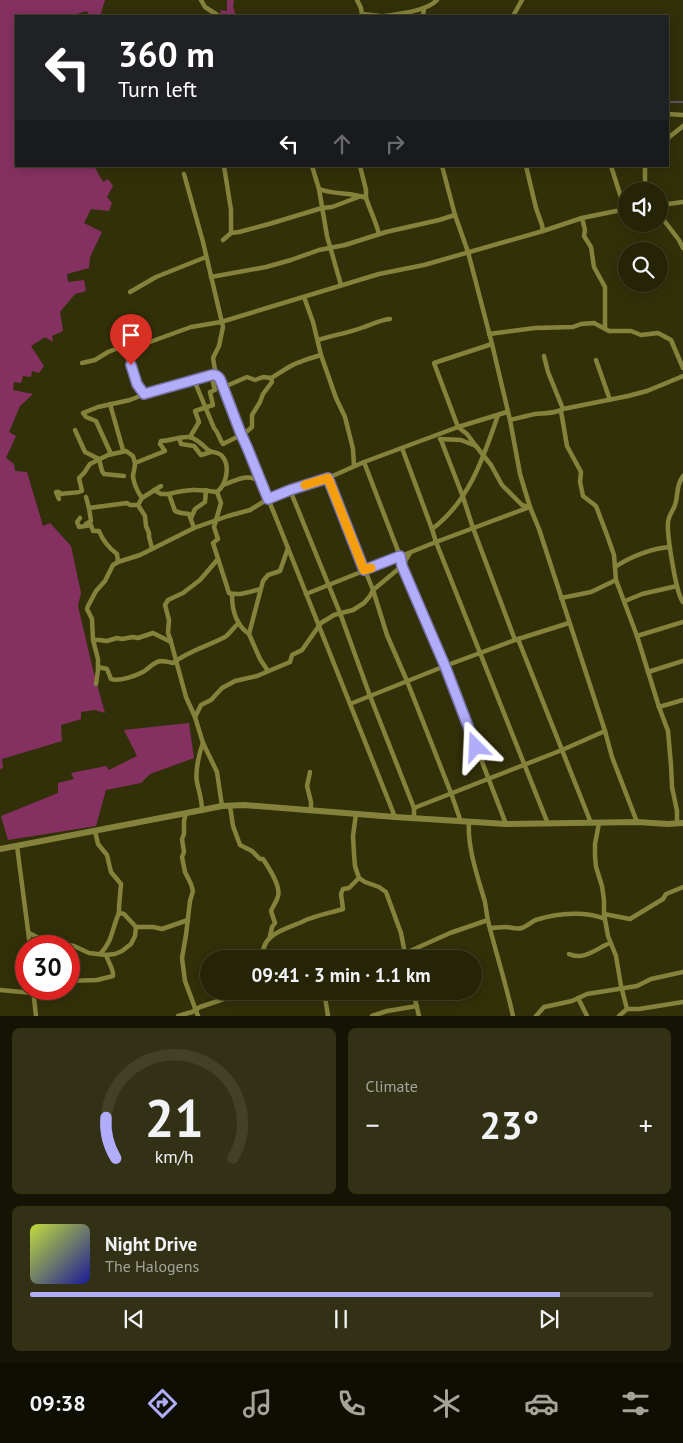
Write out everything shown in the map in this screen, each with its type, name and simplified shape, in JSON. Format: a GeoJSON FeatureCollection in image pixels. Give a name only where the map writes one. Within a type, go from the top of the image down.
{"type":"FeatureCollection","features":[{"type":"Feature","properties":{"kind":"street"},"geometry":{"type":"LineString","coordinates":[[201,0],[205,7],[217,15]]}},
{"type":"Feature","properties":{"kind":"street"},"geometry":{"type":"LineString","coordinates":[[357,0],[362,15]]}},
{"type":"Feature","properties":{"kind":"street"},"geometry":{"type":"LineString","coordinates":[[389,15],[424,8],[432,5],[437,0]]}},
{"type":"Feature","properties":{"kind":"street"},"geometry":{"type":"LineString","coordinates":[[514,15],[522,0]]}},
{"type":"Feature","properties":{"kind":"street"},"geometry":{"type":"LineString","coordinates":[[423,15],[424,8]]}},
{"type":"Feature","properties":{"kind":"street"},"geometry":{"type":"LineString","coordinates":[[669,114],[683,115]]}},
{"type":"Feature","properties":{"kind":"street"},"geometry":{"type":"LineString","coordinates":[[669,137],[683,126]]}},
{"type":"Feature","properties":{"kind":"street"},"geometry":{"type":"LineString","coordinates":[[224,167],[231,210],[231,233]]}},
{"type":"Feature","properties":{"kind":"street"},"geometry":{"type":"LineString","coordinates":[[312,167],[327,236],[341,285]]}},
{"type":"Feature","properties":{"kind":"street"},"geometry":{"type":"LineString","coordinates":[[360,167],[366,190],[364,197],[375,220],[378,234]]}},
{"type":"Feature","properties":{"kind":"street"},"geometry":{"type":"LineString","coordinates":[[442,167],[455,215],[468,252],[492,344],[510,420],[520,474],[530,508],[539,529],[612,757],[637,822]]}},
{"type":"Feature","properties":{"kind":"street"},"geometry":{"type":"LineString","coordinates":[[526,167],[543,231]]}},
{"type":"Feature","properties":{"kind":"street"},"geometry":{"type":"LineString","coordinates":[[611,167],[618,188]]}},
{"type":"Feature","properties":{"kind":"street"},"geometry":{"type":"LineString","coordinates":[[645,167],[645,182]]}},
{"type":"Feature","properties":{"kind":"street"},"geometry":{"type":"LineString","coordinates":[[184,174],[218,300],[223,327],[221,340],[213,358],[215,370],[224,387],[394,817]]}},
{"type":"Feature","properties":{"kind":"street"},"geometry":{"type":"LineString","coordinates":[[318,189],[364,197]]}},
{"type":"Feature","properties":{"kind":"street"},"geometry":{"type":"LineString","coordinates":[[223,240],[231,233],[260,227],[364,197]]}},
{"type":"Feature","properties":{"kind":"street"},"geometry":{"type":"LineString","coordinates":[[668,204],[683,202]]}},
{"type":"Feature","properties":{"kind":"street"},"geometry":{"type":"LineString","coordinates":[[82,363],[95,360],[120,347],[136,347],[191,327],[222,322],[379,274],[468,252],[582,218],[618,211]]}},
{"type":"Feature","properties":{"kind":"street"},"geometry":{"type":"LineString","coordinates":[[211,277],[266,267],[378,234],[455,215]]}},
{"type":"Feature","properties":{"kind":"street"},"geometry":{"type":"LineString","coordinates":[[582,218],[585,230],[584,236],[591,247],[594,267],[605,286],[605,328]]}},
{"type":"Feature","properties":{"kind":"street"},"geometry":{"type":"LineString","coordinates":[[668,226],[683,248]]}},
{"type":"Feature","properties":{"kind":"street"},"geometry":{"type":"LineString","coordinates":[[130,292],[156,277],[206,257]]}},
{"type":"Feature","properties":{"kind":"street"},"geometry":{"type":"LineString","coordinates":[[304,296],[321,355],[345,417],[354,466]]}},
{"type":"Feature","properties":{"kind":"street"},"geometry":{"type":"LineString","coordinates":[[318,340],[364,327],[381,320],[390,319]]}},
{"type":"Feature","properties":{"kind":"street"},"geometry":{"type":"LineString","coordinates":[[489,334],[535,328],[573,328],[587,323],[594,323],[609,331],[631,331],[641,335],[664,335],[671,340],[683,368]]}},
{"type":"Feature","properties":{"kind":"street"},"geometry":{"type":"LineString","coordinates":[[492,344],[434,363],[458,427],[467,434],[491,465],[502,485],[522,505],[530,508]]}},
{"type":"Feature","properties":{"kind":"street"},"geometry":{"type":"LineString","coordinates":[[128,347],[130,355],[128,364],[131,365],[137,384],[144,394]]}},
{"type":"Feature","properties":{"kind":"street"},"geometry":{"type":"LineString","coordinates":[[224,387],[247,377],[255,380],[263,377],[271,378],[280,371],[321,355]]}},
{"type":"Feature","properties":{"kind":"street"},"geometry":{"type":"LineString","coordinates":[[0,849],[222,806],[506,824],[680,823],[672,787],[668,731],[637,636],[616,580],[614,555],[600,515],[596,506],[583,496],[580,482],[581,472],[567,446],[562,410],[544,356]]}},
{"type":"Feature","properties":{"kind":"street"},"geometry":{"type":"LineString","coordinates":[[596,360],[610,400]]}},
{"type":"Feature","properties":{"kind":"street"},"geometry":{"type":"LineString","coordinates":[[110,454],[96,421],[83,413],[214,374],[219,377]]}},
{"type":"Feature","properties":{"kind":"street"},"geometry":{"type":"LineString","coordinates":[[510,420],[610,400],[647,390],[683,376]]}},
{"type":"Feature","properties":{"kind":"street"},"geometry":{"type":"LineString","coordinates":[[190,437],[199,422],[195,411],[213,405],[210,392],[216,390],[213,383],[219,377]]}},
{"type":"Feature","properties":{"kind":"street"},"geometry":{"type":"LineString","coordinates":[[223,444],[230,442],[252,427],[252,415],[272,382],[271,378]]}},
{"type":"Feature","properties":{"kind":"street"},"geometry":{"type":"LineString","coordinates":[[194,380],[223,444],[223,456],[227,471],[223,485],[217,492]]}},
{"type":"Feature","properties":{"kind":"street"},"geometry":{"type":"LineString","coordinates":[[110,404],[123,450]]}},
{"type":"Feature","properties":{"kind":"street"},"geometry":{"type":"LineString","coordinates":[[96,684],[97,654],[93,640],[92,619],[88,609],[89,603],[105,581],[110,568],[118,562],[140,555],[194,528],[250,510],[268,499],[290,490],[328,478],[364,462],[458,427],[507,412]]}},
{"type":"Feature","properties":{"kind":"street"},"geometry":{"type":"LineString","coordinates":[[432,529],[444,521],[463,496],[484,457],[498,415]]}},
{"type":"Feature","properties":{"kind":"street"},"geometry":{"type":"LineString","coordinates":[[75,430],[86,452],[99,459],[104,474],[124,476]]}},
{"type":"Feature","properties":{"kind":"street"},"geometry":{"type":"LineString","coordinates":[[135,463],[165,451],[160,444],[162,441],[187,436],[211,452],[223,456]]}},
{"type":"Feature","properties":{"kind":"street"},"geometry":{"type":"LineString","coordinates":[[432,437],[441,440],[461,440],[476,446]]}},
{"type":"Feature","properties":{"kind":"street"},"geometry":{"type":"LineString","coordinates":[[179,438],[181,444],[194,446],[201,455],[211,452]]}},
{"type":"Feature","properties":{"kind":"street"},"geometry":{"type":"LineString","coordinates":[[441,440],[463,496],[472,528],[591,823]]}},
{"type":"Feature","properties":{"kind":"street"},"geometry":{"type":"LineString","coordinates":[[402,448],[479,653],[548,824]]}},
{"type":"Feature","properties":{"kind":"street"},"geometry":{"type":"LineString","coordinates":[[59,499],[56,492],[61,494],[82,492],[79,478],[90,464],[123,450],[132,456],[135,463],[133,476],[142,498]]}},
{"type":"Feature","properties":{"kind":"street"},"geometry":{"type":"LineString","coordinates":[[364,462],[400,556],[402,566],[445,666],[506,824]]}},
{"type":"Feature","properties":{"kind":"street"},"geometry":{"type":"LineString","coordinates":[[683,476],[678,486],[677,502],[668,521],[670,547],[677,586],[680,599],[683,602]]}},
{"type":"Feature","properties":{"kind":"street"},"geometry":{"type":"LineString","coordinates":[[223,485],[246,477],[253,477],[261,481]]}},
{"type":"Feature","properties":{"kind":"street"},"geometry":{"type":"LineString","coordinates":[[328,478],[461,822]]}},
{"type":"Feature","properties":{"kind":"street"},"geometry":{"type":"LineString","coordinates":[[138,505],[142,498],[161,486]]}},
{"type":"Feature","properties":{"kind":"street"},"geometry":{"type":"LineString","coordinates":[[154,490],[161,494],[196,489],[217,492]]}},
{"type":"Feature","properties":{"kind":"street"},"geometry":{"type":"LineString","coordinates":[[191,518],[195,509],[205,502],[206,490]]}},
{"type":"Feature","properties":{"kind":"street"},"geometry":{"type":"LineString","coordinates":[[290,490],[340,613],[414,808],[414,818]]}},
{"type":"Feature","properties":{"kind":"street"},"geometry":{"type":"LineString","coordinates":[[217,492],[221,503],[214,527],[218,539],[213,543],[225,584],[232,595],[233,608],[239,623],[249,634],[260,659],[268,671]]}},
{"type":"Feature","properties":{"kind":"street"},"geometry":{"type":"LineString","coordinates":[[169,494],[175,511],[189,514],[194,528]]}},
{"type":"Feature","properties":{"kind":"street"},"geometry":{"type":"LineString","coordinates":[[86,498],[92,521],[86,524],[86,526]]}},
{"type":"Feature","properties":{"kind":"street"},"geometry":{"type":"LineString","coordinates":[[90,508],[127,503],[138,505]]}},
{"type":"Feature","properties":{"kind":"street"},"geometry":{"type":"LineString","coordinates":[[138,505],[145,516],[149,533],[148,537],[152,548]]}},
{"type":"Feature","properties":{"kind":"street"},"geometry":{"type":"LineString","coordinates":[[306,594],[472,528],[530,508]]}},
{"type":"Feature","properties":{"kind":"street"},"geometry":{"type":"LineString","coordinates":[[80,518],[78,522],[79,527],[90,526],[93,532],[98,532],[110,549],[117,554],[118,562]]}},
{"type":"Feature","properties":{"kind":"street"},"geometry":{"type":"LineString","coordinates":[[615,567],[632,558],[657,549],[670,547]]}},
{"type":"Feature","properties":{"kind":"street"},"geometry":{"type":"LineString","coordinates":[[249,634],[263,581],[268,575],[280,571],[288,548]]}},
{"type":"Feature","properties":{"kind":"street"},"geometry":{"type":"LineString","coordinates":[[195,717],[201,705],[210,700],[222,688],[290,662],[292,656],[302,650],[321,623],[340,613],[353,610],[364,603],[372,590],[402,566],[410,553]]}},
{"type":"Feature","properties":{"kind":"street"},"geometry":{"type":"LineString","coordinates":[[218,559],[200,580],[183,593],[168,600],[165,605],[168,633],[186,697],[195,717],[203,743],[217,772],[222,806]]}},
{"type":"Feature","properties":{"kind":"street"},"geometry":{"type":"LineString","coordinates":[[561,598],[590,592],[616,580]]}},
{"type":"Feature","properties":{"kind":"street"},"geometry":{"type":"LineString","coordinates":[[624,601],[642,594],[677,586]]}},
{"type":"Feature","properties":{"kind":"street"},"geometry":{"type":"LineString","coordinates":[[232,595],[260,589]]}},
{"type":"Feature","properties":{"kind":"street"},"geometry":{"type":"LineString","coordinates":[[637,636],[683,622]]}},
{"type":"Feature","properties":{"kind":"street"},"geometry":{"type":"LineString","coordinates":[[98,666],[107,669],[111,679],[114,681],[131,677],[143,672],[152,664],[162,661],[173,663],[195,649],[228,636],[239,623]]}},
{"type":"Feature","properties":{"kind":"street"},"geometry":{"type":"LineString","coordinates":[[350,704],[516,639],[569,623]]}},
{"type":"Feature","properties":{"kind":"street"},"geometry":{"type":"LineString","coordinates":[[93,640],[107,641],[117,638],[122,640],[133,636],[138,638],[153,633],[172,642]]}},
{"type":"Feature","properties":{"kind":"street"},"geometry":{"type":"LineString","coordinates":[[648,672],[683,661]]}},
{"type":"Feature","properties":{"kind":"street"},"geometry":{"type":"LineString","coordinates":[[659,707],[683,700]]}},
{"type":"Feature","properties":{"kind":"street"},"geometry":{"type":"LineString","coordinates":[[414,808],[562,750],[605,731]]}},
{"type":"Feature","properties":{"kind":"street"},"geometry":{"type":"LineString","coordinates":[[202,810],[202,800],[196,780],[198,760],[203,743]]}},
{"type":"Feature","properties":{"kind":"street"},"geometry":{"type":"LineString","coordinates":[[310,772],[308,786],[312,811]]}},
{"type":"Feature","properties":{"kind":"street"},"geometry":{"type":"LineString","coordinates":[[230,806],[233,826],[240,845],[252,851],[260,859],[263,859],[278,887],[279,896],[271,911],[275,923],[263,950]]}},
{"type":"Feature","properties":{"kind":"street"},"geometry":{"type":"LineString","coordinates":[[186,813],[182,839],[185,872],[193,891],[182,958],[185,981],[198,1016]]}},
{"type":"Feature","properties":{"kind":"street"},"geometry":{"type":"LineString","coordinates":[[356,814],[353,836],[355,866],[359,878],[386,892],[401,933],[404,950]]}},
{"type":"Feature","properties":{"kind":"street"},"geometry":{"type":"LineString","coordinates":[[468,822],[469,836],[488,920],[513,1016]]}},
{"type":"Feature","properties":{"kind":"street"},"geometry":{"type":"LineString","coordinates":[[599,823],[594,856],[604,900],[610,943],[616,956],[627,1009]]}},
{"type":"Feature","properties":{"kind":"street"},"geometry":{"type":"LineString","coordinates":[[95,831],[98,844],[107,855],[111,872],[121,884],[119,913],[114,932],[106,949],[100,954]]}},
{"type":"Feature","properties":{"kind":"street"},"geometry":{"type":"LineString","coordinates":[[17,846],[28,933],[41,939],[74,946],[89,953],[106,955],[116,954],[131,944],[135,936],[136,926]]}},
{"type":"Feature","properties":{"kind":"street"},"geometry":{"type":"LineString","coordinates":[[270,936],[306,919],[343,909],[343,889],[349,888],[359,878]]}},
{"type":"Feature","properties":{"kind":"street"},"geometry":{"type":"LineString","coordinates":[[490,928],[522,928],[537,919],[566,914],[630,919],[663,899],[666,894],[683,887]]}},
{"type":"Feature","properties":{"kind":"street"},"geometry":{"type":"LineString","coordinates":[[119,913],[124,914],[136,926],[162,929],[188,920]]}},
{"type":"Feature","properties":{"kind":"street"},"geometry":{"type":"LineString","coordinates":[[411,950],[450,933],[488,920]]}},
{"type":"Feature","properties":{"kind":"street"},"geometry":{"type":"LineString","coordinates":[[569,954],[575,957],[583,956],[610,943]]}},
{"type":"Feature","properties":{"kind":"street"},"geometry":{"type":"LineString","coordinates":[[80,981],[97,980],[113,976],[106,955]]}},
{"type":"Feature","properties":{"kind":"street"},"geometry":{"type":"LineString","coordinates":[[536,1016],[544,1007],[587,994],[637,986],[660,976],[683,972]]}},
{"type":"Feature","properties":{"kind":"street"},"geometry":{"type":"LineString","coordinates":[[0,990],[15,990]]}},
{"type":"Feature","properties":{"kind":"street"},"geometry":{"type":"LineString","coordinates":[[578,998],[587,1016]]}},
{"type":"Feature","properties":{"kind":"street"},"geometry":{"type":"LineString","coordinates":[[34,1000],[36,1016]]}},
{"type":"Feature","properties":{"kind":"street"},"geometry":{"type":"LineString","coordinates":[[178,1016],[221,1000]]}},
{"type":"Feature","properties":{"kind":"street"},"geometry":{"type":"LineString","coordinates":[[325,1000],[328,1016]]}},
{"type":"Feature","properties":{"kind":"street"},"geometry":{"type":"LineString","coordinates":[[415,1000],[419,1016]]}},
{"type":"Feature","properties":{"kind":"street"},"geometry":{"type":"LineString","coordinates":[[619,1016],[627,1009],[683,1002]]}},
{"type":"Feature","properties":{"kind":"street"},"geometry":{"type":"LineString","coordinates":[[372,1016],[387,1011],[417,1006]]}},
{"type":"Feature","properties":{"kind":"shaded area"},"geometry":{"type":"Polygon","coordinates":[[[0,0],[105,0],[100,15],[89,15],[87,11],[77,15],[15,15],[15,167],[95,167],[103,182],[108,179],[113,186],[107,197],[112,203],[109,211],[91,209],[84,223],[102,232],[90,257],[89,268],[67,274],[68,282],[84,280],[86,291],[75,294],[60,312],[63,331],[52,336],[53,342],[45,337],[31,346],[44,366],[39,373],[32,371],[31,377],[23,376],[21,383],[14,382],[13,390],[33,394],[20,406],[9,432],[16,436],[6,458],[14,464],[15,471],[27,472],[43,526],[50,523],[71,546],[81,593],[78,606],[105,713],[95,710],[81,712],[81,719],[61,725],[62,741],[2,759],[3,768],[0,769],[0,0]]]}},
{"type":"Feature","properties":{"kind":"shaded area"},"geometry":{"type":"Polygon","coordinates":[[[227,0],[234,0],[233,6],[236,15],[221,15],[220,10],[227,11],[227,0]]]}},
{"type":"Feature","properties":{"kind":"shaded area"},"geometry":{"type":"Polygon","coordinates":[[[189,723],[194,758],[150,774],[141,783],[106,790],[96,826],[8,840],[1,816],[58,793],[58,783],[74,779],[71,773],[106,766],[109,770],[137,756],[124,730],[189,723]]]}},
{"type":"Feature","properties":{"kind":"waterway"},"geometry":{"type":"LineString","coordinates":[[669,102],[683,102]]}},
{"type":"Feature","properties":{"kind":"slow traffic"},"geometry":{"type":"LineString","coordinates":[[305,485],[328,478],[364,570],[371,568]]}},
{"type":"Feature","properties":{"kind":"route"},"geometry":{"type":"LineString","coordinates":[[131,365],[137,384],[144,394],[216,374],[224,387],[231,410],[268,499],[328,478],[364,570],[400,556],[402,566],[445,666],[476,747]]}}]}
